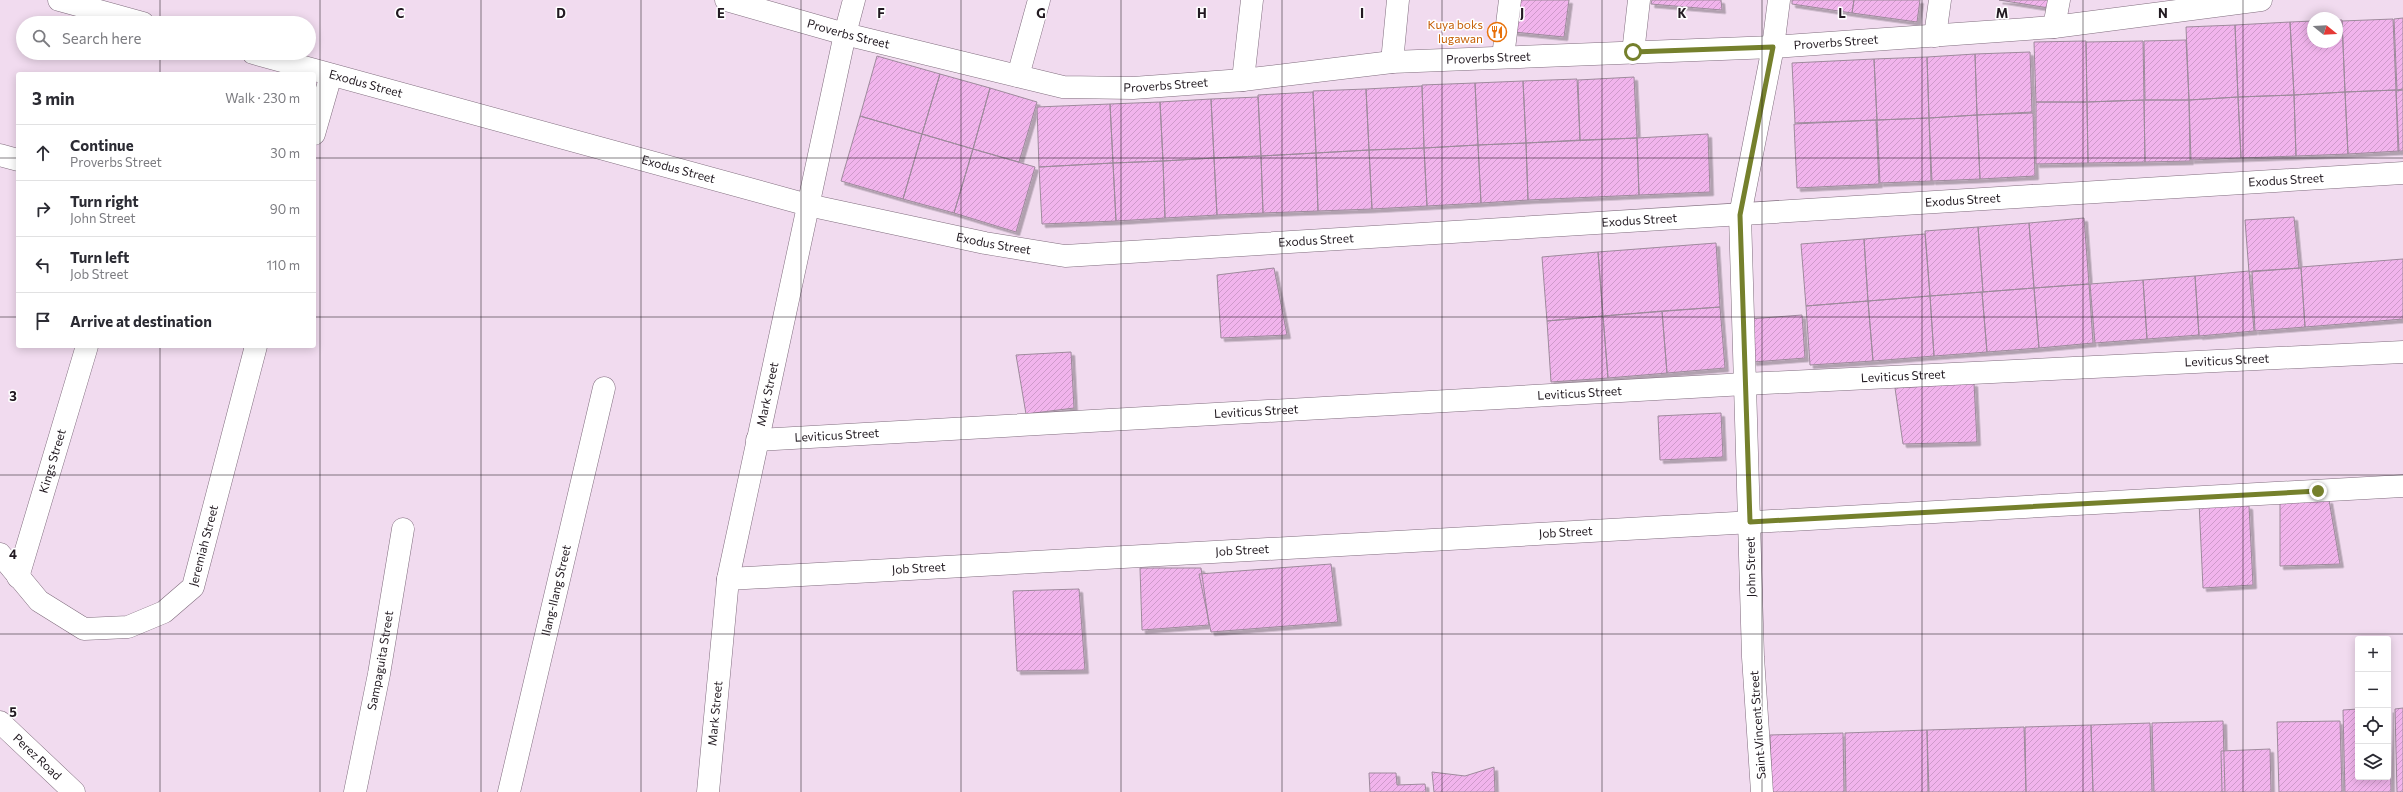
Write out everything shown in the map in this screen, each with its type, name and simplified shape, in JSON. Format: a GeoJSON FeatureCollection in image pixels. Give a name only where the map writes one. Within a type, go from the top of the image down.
{"type":"FeatureCollection","features":[{"type":"Feature","properties":{"kind":"street"},"geometry":{"type":"LineString","coordinates":[[59,0],[117,16]]}},
{"type":"Feature","properties":{"kind":"street","name":"Proverbs Street"},"geometry":{"type":"LineString","coordinates":[[726,0],[845,34],[1063,87],[1133,88],[1243,80],[1392,62],[1773,47],[2054,27],[2262,0]]}},
{"type":"Feature","properties":{"kind":"street","name":"Mark Street"},"geometry":{"type":"LineString","coordinates":[[708,792],[728,579],[845,34],[854,0]]}},
{"type":"Feature","properties":{"kind":"street"},"geometry":{"type":"LineString","coordinates":[[1018,76],[1039,0]]}},
{"type":"Feature","properties":{"kind":"street"},"geometry":{"type":"LineString","coordinates":[[1243,80],[1252,0]]}},
{"type":"Feature","properties":{"kind":"street"},"geometry":{"type":"LineString","coordinates":[[1392,62],[1398,0]]}},
{"type":"Feature","properties":{"kind":"street"},"geometry":{"type":"LineString","coordinates":[[1503,57],[1510,0]]}},
{"type":"Feature","properties":{"kind":"street"},"geometry":{"type":"LineString","coordinates":[[1633,52],[1639,0]]}},
{"type":"Feature","properties":{"kind":"street","name":"John Street"},"geometry":{"type":"LineString","coordinates":[[1753,658],[1740,215],[1773,47],[1779,0]]}},
{"type":"Feature","properties":{"kind":"street"},"geometry":{"type":"LineString","coordinates":[[1935,36],[1940,0]]}},
{"type":"Feature","properties":{"kind":"street"},"geometry":{"type":"LineString","coordinates":[[2054,27],[2059,0]]}},
{"type":"Feature","properties":{"kind":"street","name":"Exodus Street"},"geometry":{"type":"LineString","coordinates":[[279,60],[808,205],[984,243],[1065,256],[2403,173]]}},
{"type":"Feature","properties":{"kind":"street"},"geometry":{"type":"LineString","coordinates":[[316,127],[331,74]]}},
{"type":"Feature","properties":{"kind":"street"},"geometry":{"type":"LineString","coordinates":[[0,155],[16,159]]}},
{"type":"Feature","properties":{"kind":"street","name":"Kings Street"},"geometry":{"type":"LineString","coordinates":[[18,577],[86,348]]}},
{"type":"Feature","properties":{"kind":"street","name":"Jeremiah Street"},"geometry":{"type":"LineString","coordinates":[[0,554],[40,601],[84,629],[128,627],[164,612],[194,587],[255,348]]}},
{"type":"Feature","properties":{"kind":"street","name":"Leviticus Street"},"geometry":{"type":"LineString","coordinates":[[757,440],[1745,384],[2403,352]]}},
{"type":"Feature","properties":{"kind":"street","name":"Ilang-Ilang Street"},"geometry":{"type":"LineString","coordinates":[[509,792],[604,388]]}},
{"type":"Feature","properties":{"kind":"street","name":"Job Street"},"geometry":{"type":"LineString","coordinates":[[728,579],[2403,486]]}},
{"type":"Feature","properties":{"kind":"street","name":"Sampaguita Street"},"geometry":{"type":"LineString","coordinates":[[355,792],[379,674],[402,529]]}},
{"type":"Feature","properties":{"kind":"street","name":"Saint Vincent Street"},"geometry":{"type":"LineString","coordinates":[[1753,658],[1762,792]]}},
{"type":"Feature","properties":{"kind":"street","name":"Perez Road"},"geometry":{"type":"LineString","coordinates":[[4,732],[74,792]]}},
{"type":"Feature","properties":{"kind":"building"},"geometry":{"type":"Polygon","coordinates":[[[1519,0],[1569,0],[1564,37],[1514,32],[1519,0]]]}},
{"type":"Feature","properties":{"kind":"building"},"geometry":{"type":"Polygon","coordinates":[[[1652,0],[1721,0],[1722,10],[1651,4],[1652,0]]]}},
{"type":"Feature","properties":{"kind":"building"},"geometry":{"type":"Polygon","coordinates":[[[1792,0],[1854,0],[1852,13],[1792,4],[1792,0]]]}},
{"type":"Feature","properties":{"kind":"building"},"geometry":{"type":"Polygon","coordinates":[[[1854,0],[1920,0],[1917,22],[1852,13],[1854,0]]]}},
{"type":"Feature","properties":{"kind":"building"},"geometry":{"type":"Polygon","coordinates":[[[1999,0],[2050,0],[2049,8],[1999,0]]]}},
{"type":"Feature","properties":{"kind":"building"},"geometry":{"type":"Polygon","coordinates":[[[2403,18],[2403,89],[2397,90],[2394,19],[2403,18]]]}},
{"type":"Feature","properties":{"kind":"building"},"geometry":{"type":"Polygon","coordinates":[[[2393,19],[2396,90],[2345,92],[2343,21],[2393,19]]]}},
{"type":"Feature","properties":{"kind":"building"},"geometry":{"type":"Polygon","coordinates":[[[2307,21],[2307,48],[2343,48],[2343,44],[2345,92],[2294,95],[2290,22],[2307,21]]]}},
{"type":"Feature","properties":{"kind":"building"},"geometry":{"type":"Polygon","coordinates":[[[2290,22],[2294,95],[2238,97],[2235,25],[2290,22]]]}},
{"type":"Feature","properties":{"kind":"building"},"geometry":{"type":"Polygon","coordinates":[[[2235,25],[2238,97],[2189,100],[2186,27],[2235,25]]]}},
{"type":"Feature","properties":{"kind":"building"},"geometry":{"type":"Polygon","coordinates":[[[2186,40],[2189,100],[2145,100],[2144,41],[2186,40]]]}},
{"type":"Feature","properties":{"kind":"building"},"geometry":{"type":"Polygon","coordinates":[[[2086,41],[2087,102],[2036,102],[2034,42],[2086,41]]]}},
{"type":"Feature","properties":{"kind":"building"},"geometry":{"type":"Polygon","coordinates":[[[2143,41],[2144,100],[2087,102],[2086,42],[2143,41]]]}},
{"type":"Feature","properties":{"kind":"building"},"geometry":{"type":"Polygon","coordinates":[[[2030,52],[2032,112],[1977,115],[1975,54],[2030,52]]]}},
{"type":"Feature","properties":{"kind":"building"},"geometry":{"type":"Polygon","coordinates":[[[1975,54],[1977,115],[1929,118],[1927,57],[1975,54]]]}},
{"type":"Feature","properties":{"kind":"building"},"geometry":{"type":"Polygon","coordinates":[[[877,56],[940,74],[922,134],[860,116],[877,56]]]}},
{"type":"Feature","properties":{"kind":"building"},"geometry":{"type":"Polygon","coordinates":[[[1927,57],[1929,118],[1877,120],[1874,59],[1927,57]]]}},
{"type":"Feature","properties":{"kind":"building"},"geometry":{"type":"Polygon","coordinates":[[[1874,59],[1877,120],[1795,123],[1792,63],[1874,59]]]}},
{"type":"Feature","properties":{"kind":"building"},"geometry":{"type":"Polygon","coordinates":[[[940,74],[990,88],[973,149],[922,134],[940,74]]]}},
{"type":"Feature","properties":{"kind":"building"},"geometry":{"type":"Polygon","coordinates":[[[1634,77],[1637,138],[1580,140],[1578,80],[1634,77]]]}},
{"type":"Feature","properties":{"kind":"building"},"geometry":{"type":"Polygon","coordinates":[[[1577,79],[1580,140],[1526,143],[1523,81],[1577,79]]]}},
{"type":"Feature","properties":{"kind":"building"},"geometry":{"type":"Polygon","coordinates":[[[1523,81],[1526,143],[1478,145],[1475,83],[1523,81]]]}},
{"type":"Feature","properties":{"kind":"building"},"geometry":{"type":"Polygon","coordinates":[[[1475,83],[1478,145],[1424,148],[1422,85],[1475,83]]]}},
{"type":"Feature","properties":{"kind":"building"},"geometry":{"type":"Polygon","coordinates":[[[1422,86],[1424,148],[1369,150],[1366,89],[1422,86]]]}},
{"type":"Feature","properties":{"kind":"building"},"geometry":{"type":"Polygon","coordinates":[[[990,88],[1037,102],[1019,162],[973,149],[990,88]]]}},
{"type":"Feature","properties":{"kind":"building"},"geometry":{"type":"Polygon","coordinates":[[[1366,89],[1369,150],[1316,153],[1313,91],[1366,89]]]}},
{"type":"Feature","properties":{"kind":"building"},"geometry":{"type":"Polygon","coordinates":[[[2396,90],[2399,151],[2348,154],[2345,92],[2396,90]]]}},
{"type":"Feature","properties":{"kind":"building"},"geometry":{"type":"Polygon","coordinates":[[[2403,90],[2403,151],[2398,151],[2396,91],[2403,90]]]}},
{"type":"Feature","properties":{"kind":"building"},"geometry":{"type":"Polygon","coordinates":[[[1313,92],[1316,153],[1261,156],[1258,95],[1313,92]]]}},
{"type":"Feature","properties":{"kind":"building"},"geometry":{"type":"Polygon","coordinates":[[[2345,92],[2348,154],[2296,156],[2294,95],[2345,92]]]}},
{"type":"Feature","properties":{"kind":"building"},"geometry":{"type":"Polygon","coordinates":[[[2294,95],[2296,156],[2241,158],[2238,97],[2294,95]]]}},
{"type":"Feature","properties":{"kind":"building"},"geometry":{"type":"Polygon","coordinates":[[[1258,97],[1261,156],[1214,158],[1211,99],[1258,97]]]}},
{"type":"Feature","properties":{"kind":"building"},"geometry":{"type":"Polygon","coordinates":[[[2238,97],[2241,158],[2191,160],[2189,100],[2238,97]]]}},
{"type":"Feature","properties":{"kind":"building"},"geometry":{"type":"Polygon","coordinates":[[[1211,99],[1214,158],[1163,161],[1160,102],[1211,99]]]}},
{"type":"Feature","properties":{"kind":"building"},"geometry":{"type":"Polygon","coordinates":[[[2144,100],[2145,162],[2088,163],[2087,102],[2144,100]]]}},
{"type":"Feature","properties":{"kind":"building"},"geometry":{"type":"Polygon","coordinates":[[[2144,100],[2189,100],[2190,161],[2145,162],[2144,100]]]}},
{"type":"Feature","properties":{"kind":"building"},"geometry":{"type":"Polygon","coordinates":[[[1160,102],[1163,161],[1113,163],[1110,104],[1160,102]]]}},
{"type":"Feature","properties":{"kind":"building"},"geometry":{"type":"Polygon","coordinates":[[[2036,102],[2087,102],[2088,163],[2036,164],[2036,102]]]}},
{"type":"Feature","properties":{"kind":"building"},"geometry":{"type":"Polygon","coordinates":[[[1110,104],[1113,163],[1039,167],[1037,107],[1110,104]]]}},
{"type":"Feature","properties":{"kind":"building"},"geometry":{"type":"Polygon","coordinates":[[[2033,113],[2035,176],[1980,179],[1977,115],[2033,113]]]}},
{"type":"Feature","properties":{"kind":"building"},"geometry":{"type":"Polygon","coordinates":[[[1977,115],[1980,179],[1932,181],[1929,118],[1977,115]]]}},
{"type":"Feature","properties":{"kind":"building"},"geometry":{"type":"Polygon","coordinates":[[[860,116],[922,134],[903,199],[841,181],[860,116]]]}},
{"type":"Feature","properties":{"kind":"building"},"geometry":{"type":"Polygon","coordinates":[[[1929,118],[1931,181],[1880,183],[1877,120],[1929,118]]]}},
{"type":"Feature","properties":{"kind":"building"},"geometry":{"type":"Polygon","coordinates":[[[1876,120],[1879,184],[1797,188],[1794,124],[1876,120]]]}},
{"type":"Feature","properties":{"kind":"building"},"geometry":{"type":"Polygon","coordinates":[[[922,134],[973,149],[954,213],[903,199],[922,134]]]}},
{"type":"Feature","properties":{"kind":"building"},"geometry":{"type":"Polygon","coordinates":[[[1708,134],[1710,192],[1639,195],[1637,138],[1708,134]]]}},
{"type":"Feature","properties":{"kind":"building"},"geometry":{"type":"Polygon","coordinates":[[[1637,138],[1639,195],[1528,200],[1526,143],[1637,138]]]}},
{"type":"Feature","properties":{"kind":"building"},"geometry":{"type":"Polygon","coordinates":[[[1526,143],[1528,200],[1481,203],[1478,145],[1526,143]]]}},
{"type":"Feature","properties":{"kind":"building"},"geometry":{"type":"Polygon","coordinates":[[[1478,145],[1481,203],[1427,206],[1424,148],[1478,145]]]}},
{"type":"Feature","properties":{"kind":"building"},"geometry":{"type":"Polygon","coordinates":[[[1424,148],[1427,206],[1372,209],[1369,150],[1424,148]]]}},
{"type":"Feature","properties":{"kind":"building"},"geometry":{"type":"Polygon","coordinates":[[[973,149],[1035,167],[1016,232],[954,213],[973,149]]]}},
{"type":"Feature","properties":{"kind":"building"},"geometry":{"type":"Polygon","coordinates":[[[1369,150],[1372,209],[1318,211],[1316,153],[1369,150]]]}},
{"type":"Feature","properties":{"kind":"building"},"geometry":{"type":"Polygon","coordinates":[[[1316,153],[1318,211],[1263,213],[1261,156],[1316,153]]]}},
{"type":"Feature","properties":{"kind":"building"},"geometry":{"type":"Polygon","coordinates":[[[1261,156],[1263,213],[1217,215],[1214,158],[1261,156]]]}},
{"type":"Feature","properties":{"kind":"building"},"geometry":{"type":"Polygon","coordinates":[[[1214,158],[1217,215],[1165,218],[1163,161],[1214,158]]]}},
{"type":"Feature","properties":{"kind":"building"},"geometry":{"type":"Polygon","coordinates":[[[1163,161],[1165,218],[1116,221],[1113,163],[1163,161]]]}},
{"type":"Feature","properties":{"kind":"building"},"geometry":{"type":"Polygon","coordinates":[[[1113,163],[1116,221],[1042,224],[1039,167],[1113,163]]]}},
{"type":"Feature","properties":{"kind":"building"},"geometry":{"type":"Polygon","coordinates":[[[2294,217],[2299,268],[2249,272],[2245,220],[2294,217]]]}},
{"type":"Feature","properties":{"kind":"building"},"geometry":{"type":"Polygon","coordinates":[[[2084,218],[2089,284],[2034,288],[2029,223],[2084,218]]]}},
{"type":"Feature","properties":{"kind":"building"},"geometry":{"type":"Polygon","coordinates":[[[2029,223],[2034,288],[1983,292],[1978,227],[2029,223]]]}},
{"type":"Feature","properties":{"kind":"building"},"geometry":{"type":"Polygon","coordinates":[[[1978,227],[1983,292],[1930,296],[1925,231],[1978,227]]]}},
{"type":"Feature","properties":{"kind":"building"},"geometry":{"type":"Polygon","coordinates":[[[1925,234],[1930,296],[1868,301],[1864,239],[1925,234]]]}},
{"type":"Feature","properties":{"kind":"building"},"geometry":{"type":"Polygon","coordinates":[[[1864,239],[1868,301],[1806,306],[1801,244],[1864,239]]]}},
{"type":"Feature","properties":{"kind":"building"},"geometry":{"type":"Polygon","coordinates":[[[1716,243],[1720,307],[1603,316],[1598,252],[1716,243]]]}},
{"type":"Feature","properties":{"kind":"building"},"geometry":{"type":"Polygon","coordinates":[[[1598,252],[1603,316],[1547,321],[1542,257],[1598,252]]]}},
{"type":"Feature","properties":{"kind":"building"},"geometry":{"type":"Polygon","coordinates":[[[2403,259],[2403,319],[2305,327],[2301,267],[2403,259]]]}},
{"type":"Feature","properties":{"kind":"building"},"geometry":{"type":"Polygon","coordinates":[[[1274,268],[1287,335],[1221,338],[1217,275],[1274,268]]]}},
{"type":"Feature","properties":{"kind":"building"},"geometry":{"type":"Polygon","coordinates":[[[2301,268],[2305,327],[2255,331],[2252,271],[2301,268]]]}},
{"type":"Feature","properties":{"kind":"building"},"geometry":{"type":"Polygon","coordinates":[[[2249,271],[2254,331],[2199,336],[2195,276],[2249,271]]]}},
{"type":"Feature","properties":{"kind":"building"},"geometry":{"type":"Polygon","coordinates":[[[2195,276],[2199,335],[2147,339],[2143,280],[2195,276]]]}},
{"type":"Feature","properties":{"kind":"building"},"geometry":{"type":"Polygon","coordinates":[[[2143,280],[2147,339],[2095,343],[2090,284],[2143,280]]]}},
{"type":"Feature","properties":{"kind":"building"},"geometry":{"type":"Polygon","coordinates":[[[2089,284],[2093,343],[2039,348],[2034,288],[2089,284]]]}},
{"type":"Feature","properties":{"kind":"building"},"geometry":{"type":"Polygon","coordinates":[[[2034,288],[2039,348],[1987,352],[1982,292],[2034,288]]]}},
{"type":"Feature","properties":{"kind":"building"},"geometry":{"type":"Polygon","coordinates":[[[1982,292],[1987,352],[1934,356],[1930,296],[1982,292]]]}},
{"type":"Feature","properties":{"kind":"building"},"geometry":{"type":"Polygon","coordinates":[[[1930,296],[1934,356],[1873,361],[1868,301],[1930,296]]]}},
{"type":"Feature","properties":{"kind":"building"},"geometry":{"type":"Polygon","coordinates":[[[1868,301],[1873,361],[1810,365],[1806,306],[1868,301]]]}},
{"type":"Feature","properties":{"kind":"building"},"geometry":{"type":"Polygon","coordinates":[[[1720,307],[1725,368],[1667,373],[1662,311],[1720,307]]]}},
{"type":"Feature","properties":{"kind":"building"},"geometry":{"type":"Polygon","coordinates":[[[1662,311],[1667,373],[1608,378],[1603,316],[1662,311]]]}},
{"type":"Feature","properties":{"kind":"building"},"geometry":{"type":"Polygon","coordinates":[[[1802,315],[1805,358],[1753,362],[1749,319],[1802,315]]]}},
{"type":"Feature","properties":{"kind":"building"},"geometry":{"type":"Polygon","coordinates":[[[1603,316],[1608,378],[1551,382],[1547,321],[1603,316]]]}},
{"type":"Feature","properties":{"kind":"building"},"geometry":{"type":"Polygon","coordinates":[[[1071,352],[1074,408],[1026,414],[1016,355],[1071,352]]]}},
{"type":"Feature","properties":{"kind":"building"},"geometry":{"type":"Polygon","coordinates":[[[1974,383],[1977,442],[1903,444],[1895,388],[1974,383]]]}},
{"type":"Feature","properties":{"kind":"building"},"geometry":{"type":"Polygon","coordinates":[[[1721,413],[1723,457],[1660,460],[1658,416],[1721,413]]]}},
{"type":"Feature","properties":{"kind":"building"},"geometry":{"type":"Polygon","coordinates":[[[2329,500],[2340,564],[2280,566],[2280,503],[2329,500]]]}},
{"type":"Feature","properties":{"kind":"building"},"geometry":{"type":"Polygon","coordinates":[[[2199,502],[2249,506],[2253,585],[2203,588],[2199,502]]]}},
{"type":"Feature","properties":{"kind":"building"},"geometry":{"type":"Polygon","coordinates":[[[1331,564],[1338,622],[1211,632],[1199,574],[1331,564]]]}},
{"type":"Feature","properties":{"kind":"building"},"geometry":{"type":"Polygon","coordinates":[[[1140,568],[1201,568],[1209,625],[1142,630],[1140,568]]]}},
{"type":"Feature","properties":{"kind":"building"},"geometry":{"type":"Polygon","coordinates":[[[1079,589],[1085,670],[1017,671],[1013,591],[1079,589]]]}},
{"type":"Feature","properties":{"kind":"building"},"geometry":{"type":"Polygon","coordinates":[[[2403,708],[2403,792],[2397,792],[2395,709],[2403,708]]]}},
{"type":"Feature","properties":{"kind":"building"},"geometry":{"type":"Polygon","coordinates":[[[2355,709],[2355,780],[2391,780],[2391,792],[2345,792],[2343,710],[2355,709]]]}},
{"type":"Feature","properties":{"kind":"building"},"geometry":{"type":"Polygon","coordinates":[[[2223,721],[2225,792],[2154,792],[2152,723],[2223,721]]]}},
{"type":"Feature","properties":{"kind":"building"},"geometry":{"type":"Polygon","coordinates":[[[2340,721],[2342,792],[2279,792],[2277,722],[2340,721]]]}},
{"type":"Feature","properties":{"kind":"building"},"geometry":{"type":"Polygon","coordinates":[[[2150,723],[2152,792],[2093,792],[2091,725],[2150,723]]]}},
{"type":"Feature","properties":{"kind":"building"},"geometry":{"type":"Polygon","coordinates":[[[2091,725],[2093,792],[2026,792],[2025,727],[2091,725]]]}},
{"type":"Feature","properties":{"kind":"building"},"geometry":{"type":"Polygon","coordinates":[[[2024,727],[2026,792],[1929,792],[1927,730],[2024,727]]]}},
{"type":"Feature","properties":{"kind":"building"},"geometry":{"type":"Polygon","coordinates":[[[1927,730],[1928,792],[1846,792],[1845,733],[1927,730]]]}},
{"type":"Feature","properties":{"kind":"building"},"geometry":{"type":"Polygon","coordinates":[[[1843,733],[1844,792],[1772,792],[1770,735],[1843,733]]]}},
{"type":"Feature","properties":{"kind":"building"},"geometry":{"type":"Polygon","coordinates":[[[2270,749],[2271,792],[2222,792],[2221,751],[2270,749]]]}},
{"type":"Feature","properties":{"kind":"building"},"geometry":{"type":"Polygon","coordinates":[[[1494,767],[1495,792],[1434,792],[1432,772],[1465,776],[1494,767]]]}},
{"type":"Feature","properties":{"kind":"building"},"geometry":{"type":"Polygon","coordinates":[[[1369,773],[1396,773],[1397,785],[1425,784],[1426,792],[1370,792],[1369,773]]]}},
{"type":"Feature","properties":{"kind":"place","name":"Kuya boks lugawan"},"geometry":{"type":"Point","coordinates":[1497,32]}},
{"type":"Feature","properties":{"kind":"route"},"geometry":{"type":"LineString","coordinates":[[1633,52],[1773,47],[1740,215],[1750,522],[2318,491]]}}]}
